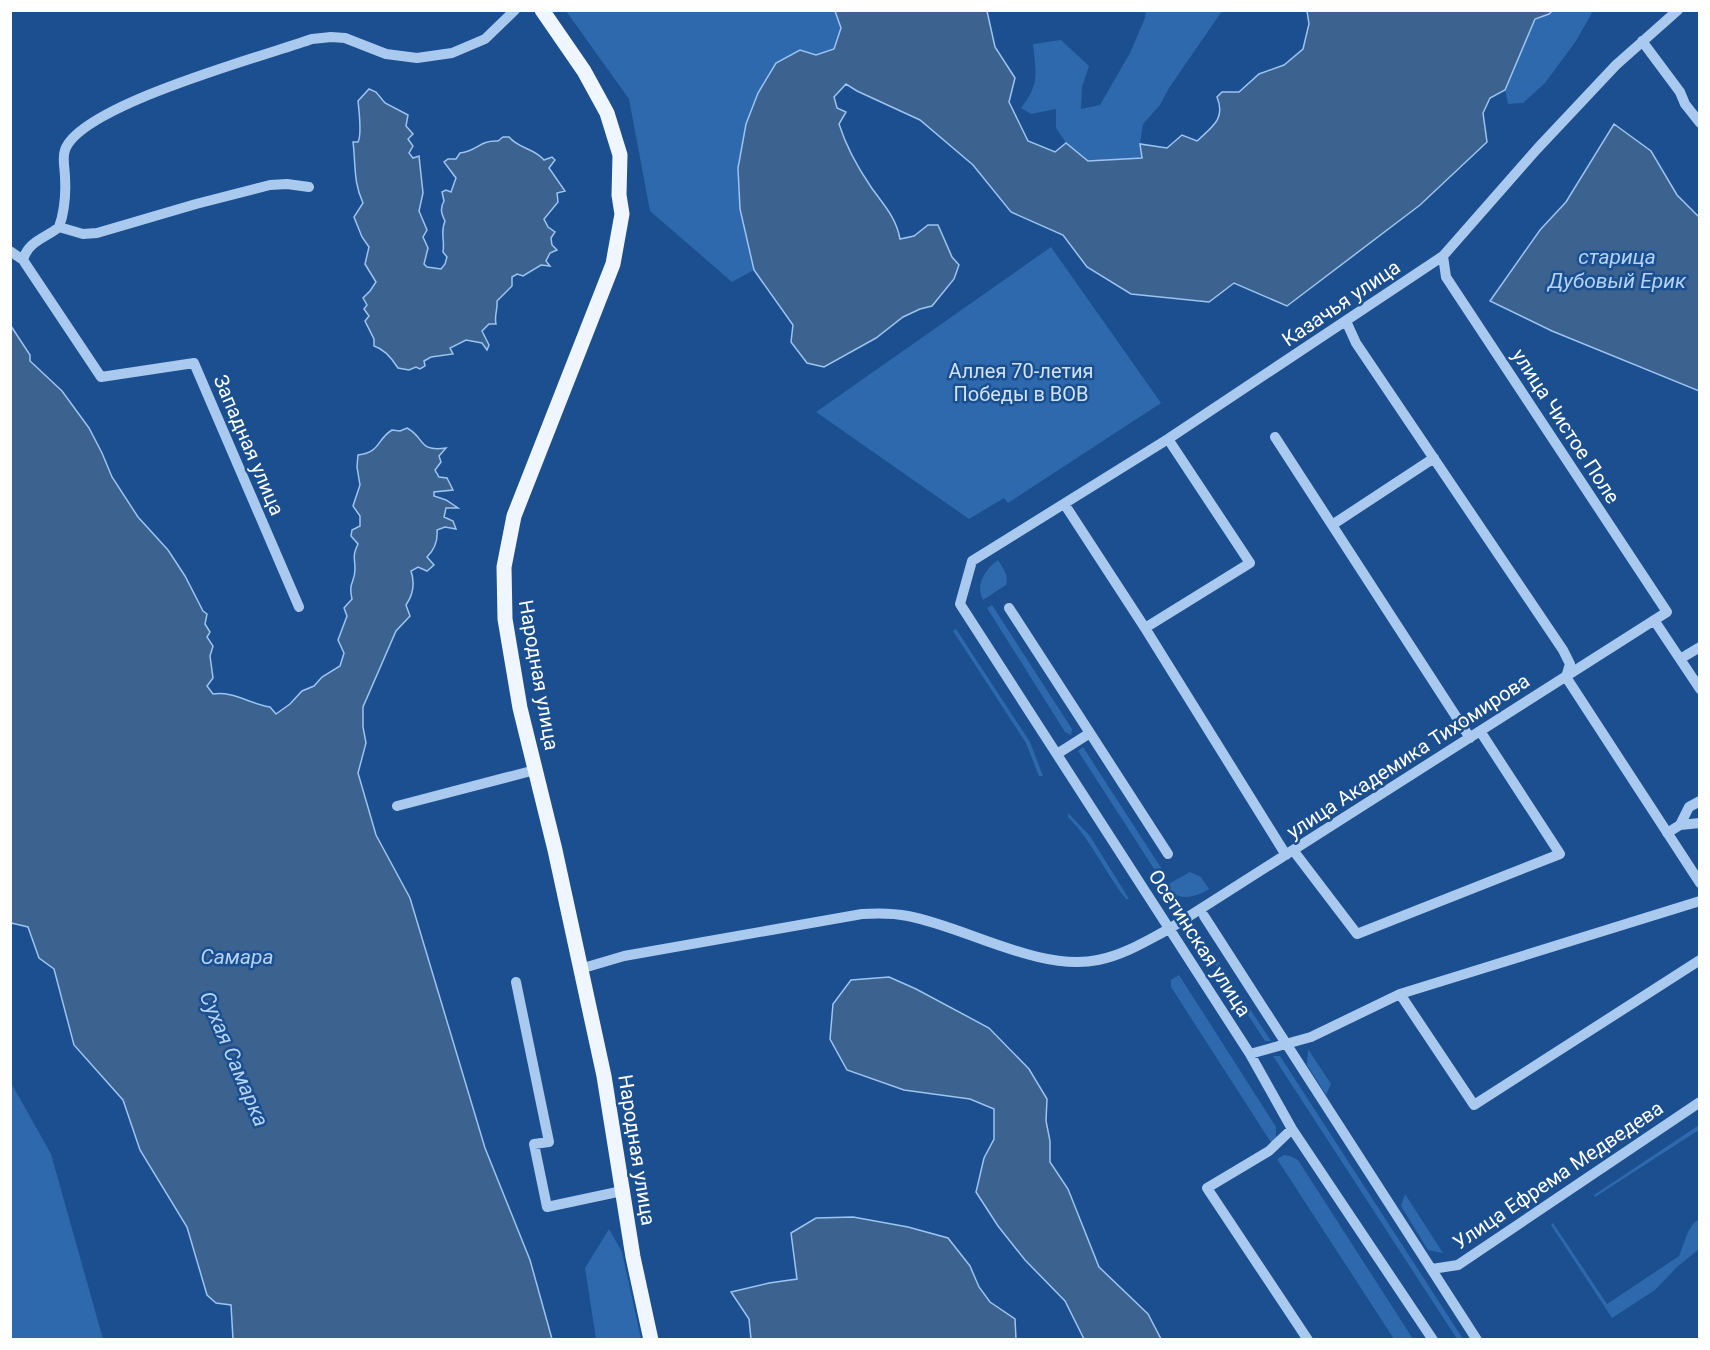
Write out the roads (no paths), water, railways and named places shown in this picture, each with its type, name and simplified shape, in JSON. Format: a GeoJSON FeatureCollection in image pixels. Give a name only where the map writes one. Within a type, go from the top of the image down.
{"type":"FeatureCollection","features":[{"type":"Feature","properties":{"kind":"main road","name":"Народная улица"},"geometry":{"type":"LineString","coordinates":[[542,10],[584,71],[607,113],[620,155],[619,195],[622,214],[612,264],[513,516],[504,567],[505,619],[520,708],[555,850],[604,1076],[633,1257],[651,1340]]}},
{"type":"Feature","properties":{"kind":"street"},"geometry":{"type":"LineString","coordinates":[[23,260],[25,252],[31,245],[59,226],[65,202],[64,151],[77,132],[100,116],[175,84],[312,39],[345,38],[386,54],[417,58],[452,53],[485,39],[515,10]]}},
{"type":"Feature","properties":{"kind":"street","name":"Казачья улица"},"geometry":{"type":"LineString","coordinates":[[972,561],[1168,439],[1443,256],[1537,149],[1642,41],[1678,10]]}},
{"type":"Feature","properties":{"kind":"street"},"geometry":{"type":"LineString","coordinates":[[1642,41],[1700,123]]}},
{"type":"Feature","properties":{"kind":"street"},"geometry":{"type":"LineString","coordinates":[[59,226],[82,234],[97,233],[270,185],[287,184],[309,187]]}},
{"type":"Feature","properties":{"kind":"street","name":"Западная улица"},"geometry":{"type":"LineString","coordinates":[[10,250],[23,260],[101,377],[194,363],[299,607]]}},
{"type":"Feature","properties":{"kind":"street","name":"улица Чистое Поле"},"geometry":{"type":"LineString","coordinates":[[1443,256],[1446,277],[1667,612]]}},
{"type":"Feature","properties":{"kind":"street"},"geometry":{"type":"LineString","coordinates":[[1346,321],[1356,343],[1563,650],[1570,664],[1566,677],[1700,883]]}},
{"type":"Feature","properties":{"kind":"street"},"geometry":{"type":"LineString","coordinates":[[1065,505],[1289,853],[1357,934],[1560,854],[1332,525],[1275,437]]}},
{"type":"Feature","properties":{"kind":"street"},"geometry":{"type":"LineString","coordinates":[[1144,628],[1250,563],[1168,439]]}},
{"type":"Feature","properties":{"kind":"street"},"geometry":{"type":"LineString","coordinates":[[1332,525],[1434,458]]}},
{"type":"Feature","properties":{"kind":"street","name":"Осетинская улица"},"geometry":{"type":"LineString","coordinates":[[972,561],[960,604],[1250,1054],[1292,1129],[1434,1340]]}},
{"type":"Feature","properties":{"kind":"street"},"geometry":{"type":"LineString","coordinates":[[1009,608],[1168,855]]}},
{"type":"Feature","properties":{"kind":"street","name":"улица Академика Тихомирова"},"geometry":{"type":"LineString","coordinates":[[580,969],[624,956],[862,914],[907,916],[1046,958],[1072,962],[1114,956],[1138,946],[1169,928],[1667,612]]}},
{"type":"Feature","properties":{"kind":"street"},"geometry":{"type":"LineString","coordinates":[[1654,620],[1700,689]]}},
{"type":"Feature","properties":{"kind":"street"},"geometry":{"type":"LineString","coordinates":[[1680,659],[1700,647]]}},
{"type":"Feature","properties":{"kind":"street"},"geometry":{"type":"LineString","coordinates":[[1057,754],[1090,733]]}},
{"type":"Feature","properties":{"kind":"street"},"geometry":{"type":"LineString","coordinates":[[397,806],[535,770]]}},
{"type":"Feature","properties":{"kind":"street"},"geometry":{"type":"LineString","coordinates":[[1680,825],[1689,807],[1700,801]]}},
{"type":"Feature","properties":{"kind":"street"},"geometry":{"type":"LineString","coordinates":[[1667,833],[1680,825],[1700,823]]}},
{"type":"Feature","properties":{"kind":"street"},"geometry":{"type":"LineString","coordinates":[[1250,1054],[1311,1036],[1400,994],[1700,901]]}},
{"type":"Feature","properties":{"kind":"street","name":"Осетинская улица"},"geometry":{"type":"LineString","coordinates":[[1204,916],[1477,1340]]}},
{"type":"Feature","properties":{"kind":"street"},"geometry":{"type":"LineString","coordinates":[[1400,994],[1474,1105],[1700,960]]}},
{"type":"Feature","properties":{"kind":"street"},"geometry":{"type":"LineString","coordinates":[[516,982],[549,1142],[534,1144],[547,1207],[622,1191]]}},
{"type":"Feature","properties":{"kind":"street","name":"Улица Ефрема Медведева"},"geometry":{"type":"LineString","coordinates":[[1432,1269],[1458,1264],[1700,1102]]}},
{"type":"Feature","properties":{"kind":"street"},"geometry":{"type":"LineString","coordinates":[[1292,1129],[1269,1151],[1207,1188],[1308,1340]]}},
{"type":"Feature","properties":{"kind":"water"},"geometry":{"type":"Polygon","coordinates":[[[835,11],[987,11],[995,47],[1015,78],[1009,102],[1028,141],[1055,152],[1066,143],[1088,161],[1142,158],[1140,144],[1167,148],[1182,135],[1197,141],[1219,117],[1217,97],[1222,92],[1239,92],[1259,74],[1284,65],[1303,49],[1309,24],[1307,11],[1552,11],[1535,19],[1505,90],[1490,98],[1483,113],[1487,142],[1420,205],[1287,306],[1234,283],[1209,302],[1131,294],[1087,267],[1063,235],[1011,212],[973,165],[920,120],[846,84],[834,97],[837,108],[846,112],[839,124],[861,172],[892,217],[900,239],[914,236],[928,225],[938,225],[952,257],[959,265],[954,279],[932,306],[903,317],[876,338],[824,367],[807,363],[791,342],[793,325],[754,270],[740,209],[738,168],[746,124],[758,93],[776,63],[800,50],[816,55],[834,49],[841,28],[835,11]]]}},
{"type":"Feature","properties":{"kind":"water"},"geometry":{"type":"Polygon","coordinates":[[[369,89],[376,92],[385,103],[408,115],[406,126],[413,134],[408,139],[413,146],[409,153],[413,158],[419,156],[423,193],[419,211],[427,230],[423,237],[428,248],[424,264],[427,267],[441,269],[447,257],[443,252],[445,221],[442,211],[444,201],[442,192],[446,190],[451,192],[456,178],[444,162],[448,159],[456,159],[460,153],[487,142],[498,141],[503,137],[509,137],[544,160],[552,157],[555,160],[549,168],[565,191],[557,193],[558,202],[544,219],[548,227],[555,232],[551,238],[552,245],[557,250],[550,253],[546,261],[550,266],[541,265],[523,276],[517,274],[512,277],[512,286],[497,301],[496,324],[489,324],[482,331],[489,345],[487,350],[482,343],[466,340],[450,348],[453,354],[431,357],[424,361],[425,366],[420,369],[416,367],[409,370],[398,368],[385,352],[374,346],[374,339],[365,321],[369,316],[364,309],[367,305],[363,298],[376,282],[365,264],[369,247],[354,217],[363,203],[356,180],[353,142],[358,142],[360,134],[358,101],[369,89]]]}},
{"type":"Feature","properties":{"kind":"water","name":"старица Дубовый Ерик"},"geometry":{"type":"Polygon","coordinates":[[[1614,124],[1651,151],[1677,195],[1699,217],[1699,391],[1552,331],[1490,301],[1540,230],[1566,202],[1614,124]]]}},
{"type":"Feature","properties":{"kind":"water","name":"Самара"},"geometry":{"type":"Polygon","coordinates":[[[11,326],[30,355],[30,361],[62,391],[89,428],[112,477],[138,517],[168,550],[185,576],[203,611],[207,614],[205,624],[210,632],[207,637],[213,646],[210,656],[213,678],[207,686],[213,694],[228,694],[270,707],[276,714],[302,691],[314,686],[322,677],[340,666],[344,653],[338,640],[347,616],[344,608],[352,599],[351,589],[355,574],[354,554],[358,544],[351,536],[352,530],[360,526],[360,516],[353,506],[360,485],[358,455],[371,451],[392,430],[400,431],[407,428],[426,446],[437,449],[446,448],[439,456],[441,462],[435,470],[439,477],[447,478],[453,490],[434,492],[434,496],[458,508],[446,508],[444,517],[453,521],[456,529],[445,527],[437,530],[435,545],[427,557],[434,565],[427,571],[418,567],[411,571],[413,589],[406,605],[410,616],[396,631],[363,707],[366,743],[358,773],[376,835],[410,898],[485,1148],[530,1260],[552,1339],[233,1339],[231,1305],[216,1303],[207,1295],[187,1227],[140,1150],[123,1100],[74,1045],[54,969],[39,958],[28,927],[11,923],[11,326]]]}},
{"type":"Feature","properties":{"kind":"water"},"geometry":{"type":"Polygon","coordinates":[[[889,977],[989,1028],[1029,1069],[1047,1099],[1046,1121],[1050,1141],[1050,1162],[1068,1189],[1099,1267],[1148,1314],[1161,1339],[1084,1339],[1065,1301],[1025,1260],[998,1226],[976,1192],[984,1158],[994,1139],[994,1109],[970,1099],[904,1090],[847,1070],[830,1039],[833,1004],[851,980],[889,977]]]}},
{"type":"Feature","properties":{"kind":"water"},"geometry":{"type":"Polygon","coordinates":[[[853,1217],[908,1227],[948,1238],[970,1266],[979,1287],[990,1302],[1015,1319],[1016,1339],[751,1339],[749,1319],[731,1292],[797,1279],[791,1233],[816,1218],[853,1217]]]}},
{"type":"Feature","properties":{"kind":"park label","name":"Аллея 70-летия Победы в ВОВ"},"geometry":{"type":"Point","coordinates":[1021,382]}},
{"type":"Feature","properties":{"kind":"water label","name":"Сухая Самарка"},"geometry":{"type":"Point","coordinates":[234,1059]}}]}
